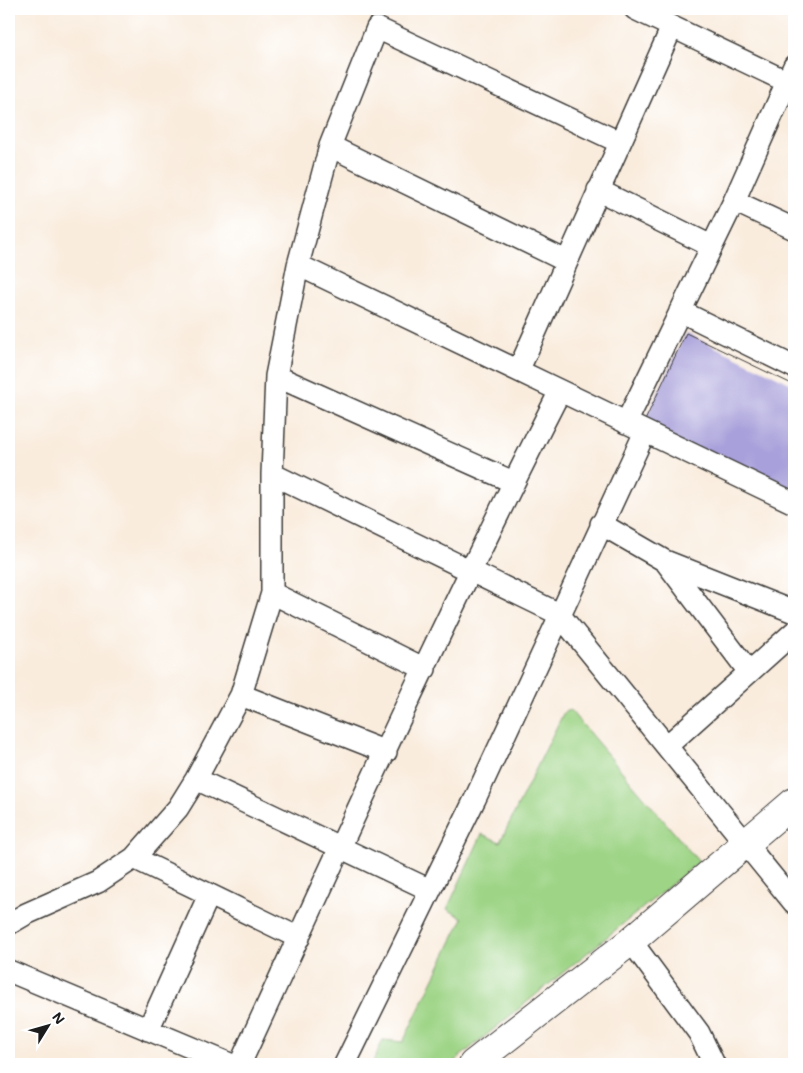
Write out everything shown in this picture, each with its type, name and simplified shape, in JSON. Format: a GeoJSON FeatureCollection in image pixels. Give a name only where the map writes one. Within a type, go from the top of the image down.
{"type":"FeatureCollection","features":[{"type":"Feature","properties":{"kind":"street"},"geometry":{"type":"LineString","coordinates":[[345,1064],[483,782],[601,524],[680,311],[792,77],[672,27],[635,9]]}},
{"type":"Feature","properties":{"kind":"street"},"geometry":{"type":"LineString","coordinates":[[518,369],[672,27]]}},
{"type":"Feature","properties":{"kind":"street"},"geometry":{"type":"LineString","coordinates":[[9,924],[26,914],[98,882],[134,858],[178,808],[196,779],[241,695],[272,593],[272,474],[276,376],[298,266],[330,146],[377,28],[619,142]]}},
{"type":"Feature","properties":{"kind":"street"},"geometry":{"type":"LineString","coordinates":[[330,146],[566,261]]}},
{"type":"Feature","properties":{"kind":"street"},"geometry":{"type":"LineString","coordinates":[[598,190],[711,246]]}},
{"type":"Feature","properties":{"kind":"street"},"geometry":{"type":"LineString","coordinates":[[734,201],[794,229]]}},
{"type":"Feature","properties":{"kind":"street"},"geometry":{"type":"LineString","coordinates":[[298,266],[518,369],[560,392],[794,503]]}},
{"type":"Feature","properties":{"kind":"street"},"geometry":{"type":"LineString","coordinates":[[680,311],[794,367]]}},
{"type":"Feature","properties":{"kind":"street"},"geometry":{"type":"LineString","coordinates":[[276,376],[514,482]]}},
{"type":"Feature","properties":{"kind":"street"},"geometry":{"type":"LineString","coordinates":[[240,1064],[472,570],[560,392]]}},
{"type":"Feature","properties":{"kind":"street"},"geometry":{"type":"LineString","coordinates":[[272,474],[559,614],[747,842],[794,903]]}},
{"type":"Feature","properties":{"kind":"street"},"geometry":{"type":"LineString","coordinates":[[601,524],[665,561],[794,612]]}},
{"type":"Feature","properties":{"kind":"street"},"geometry":{"type":"LineString","coordinates":[[665,561],[750,672]]}},
{"type":"Feature","properties":{"kind":"street"},"geometry":{"type":"LineString","coordinates":[[272,593],[425,669]]}},
{"type":"Feature","properties":{"kind":"street"},"geometry":{"type":"LineString","coordinates":[[668,745],[794,632]]}},
{"type":"Feature","properties":{"kind":"street"},"geometry":{"type":"LineString","coordinates":[[241,695],[386,752]]}},
{"type":"Feature","properties":{"kind":"street"},"geometry":{"type":"LineString","coordinates":[[196,779],[430,890]]}},
{"type":"Feature","properties":{"kind":"street"},"geometry":{"type":"LineString","coordinates":[[473,1064],[631,941],[794,802]]}},
{"type":"Feature","properties":{"kind":"street"},"geometry":{"type":"LineString","coordinates":[[134,858],[299,938]]}},
{"type":"Feature","properties":{"kind":"street"},"geometry":{"type":"LineString","coordinates":[[148,1030],[208,895]]}},
{"type":"Feature","properties":{"kind":"street"},"geometry":{"type":"LineString","coordinates":[[631,941],[699,1033],[714,1064]]}},
{"type":"Feature","properties":{"kind":"street"},"geometry":{"type":"LineString","coordinates":[[9,972],[230,1064]]}},
{"type":"Feature","properties":{"kind":"green space"},"geometry":{"type":"Polygon","coordinates":[[[570,710],[699,862],[451,1064],[372,1064],[383,1040],[403,1042],[463,918],[447,909],[482,834],[500,842],[564,712],[570,710]]]}},
{"type":"Feature","properties":{"kind":"building"},"geometry":{"type":"Polygon","coordinates":[[[686,333],[794,385],[794,500],[642,427],[686,333]]]}}]}
